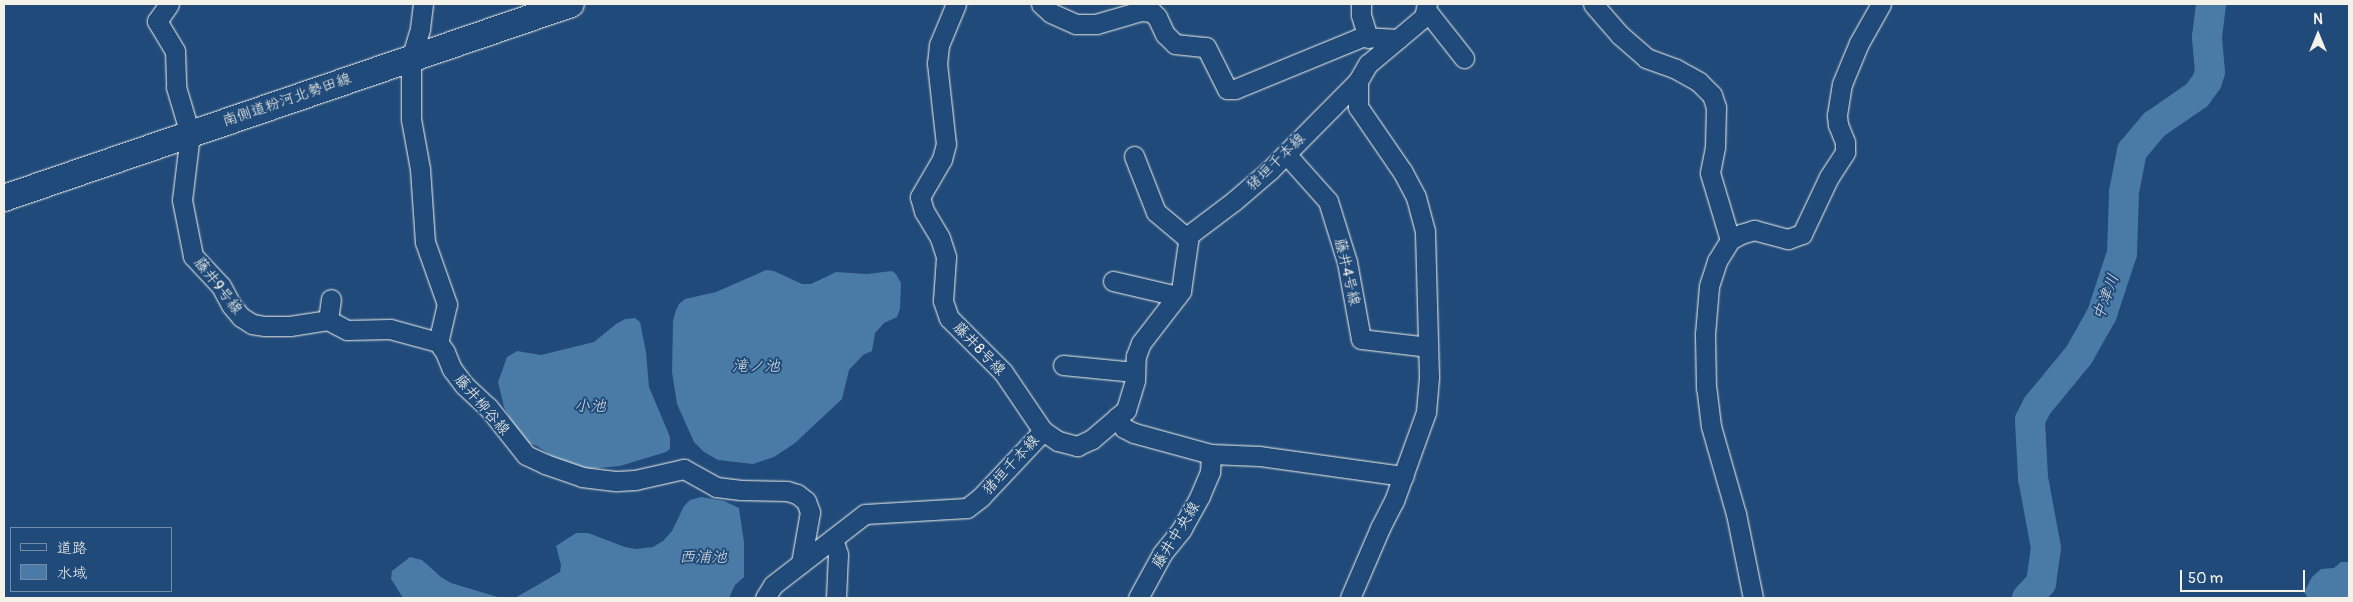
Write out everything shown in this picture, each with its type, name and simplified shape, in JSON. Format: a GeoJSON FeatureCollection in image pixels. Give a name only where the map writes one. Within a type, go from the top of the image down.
{"type":"FeatureCollection","features":[{"type":"Feature","properties":{"kind":"street","name":"藤井9号線"},"geometry":{"type":"LineString","coordinates":[[169,4],[157,21],[175,51],[176,87],[190,134],[182,200],[193,256],[221,286],[231,305],[241,317],[252,324],[290,326],[328,320]]}},
{"type":"Feature","properties":{"kind":"street"},"geometry":{"type":"LineString","coordinates":[[332,299],[328,320],[347,330],[390,329],[438,342],[447,304],[426,242],[420,169],[410,119],[411,58],[420,29],[423,4]]}},
{"type":"Feature","properties":{"kind":"street","name":"南側道粉河北勢田線"},"geometry":{"type":"LineString","coordinates":[[4,198],[571,4]]}},
{"type":"Feature","properties":{"kind":"street","name":"藤井8号線"},"geometry":{"type":"LineString","coordinates":[[956,4],[939,45],[938,54],[946,144],[942,159],[920,197],[924,211],[940,238],[946,257],[943,301],[949,318],[1002,372],[1043,431]]}},
{"type":"Feature","properties":{"kind":"street"},"geometry":{"type":"LineString","coordinates":[[1041,4],[1051,13],[1076,24],[1096,24],[1147,10],[1155,10],[1166,34],[1175,44],[1206,47],[1225,92],[1227,89],[1235,89],[1362,37],[1398,39]]}},
{"type":"Feature","properties":{"kind":"street"},"geometry":{"type":"LineString","coordinates":[[1361,4],[1368,38]]}},
{"type":"Feature","properties":{"kind":"street"},"geometry":{"type":"LineString","coordinates":[[1593,4],[1620,35],[1646,58],[1676,69],[1699,82],[1712,95],[1716,107],[1715,147],[1710,173],[1730,240]]}},
{"type":"Feature","properties":{"kind":"street"},"geometry":{"type":"LineString","coordinates":[[1753,598],[1736,514],[1712,426],[1706,388],[1705,334],[1709,286],[1718,261],[1730,240],[1754,230],[1788,239],[1802,234],[1829,177],[1845,152],[1846,142],[1838,125],[1837,115],[1842,84],[1858,43],[1881,4]]}},
{"type":"Feature","properties":{"kind":"street"},"geometry":{"type":"LineString","coordinates":[[1427,7],[1464,58]]}},
{"type":"Feature","properties":{"kind":"street","name":"猪垣千本線"},"geometry":{"type":"LineString","coordinates":[[765,598],[773,585],[865,514],[967,508],[981,497],[1043,431],[1058,441],[1077,446],[1092,439],[1126,410],[1135,380],[1136,356],[1141,343],[1181,291],[1189,235],[1234,201],[1286,154],[1358,81],[1368,64],[1424,17],[1427,7]]}},
{"type":"Feature","properties":{"kind":"street"},"geometry":{"type":"LineString","coordinates":[[1350,598],[1404,476],[1426,412],[1429,376],[1425,231],[1416,197],[1402,171],[1358,107],[1358,81]]}},
{"type":"Feature","properties":{"kind":"street","name":"藤井4号線"},"geometry":{"type":"LineString","coordinates":[[1286,154],[1328,201],[1347,262],[1361,339],[1428,347]]}},
{"type":"Feature","properties":{"kind":"street"},"geometry":{"type":"LineString","coordinates":[[1134,156],[1156,212],[1188,239]]}},
{"type":"Feature","properties":{"kind":"street"},"geometry":{"type":"LineString","coordinates":[[1113,281],[1177,296]]}},
{"type":"Feature","properties":{"kind":"street","name":"藤井柳谷線"},"geometry":{"type":"LineString","coordinates":[[438,342],[445,352],[452,369],[464,385],[488,407],[526,455],[545,464],[582,477],[617,481],[635,480],[684,469],[716,487],[787,491],[797,494],[806,502],[810,512],[801,563]]}},
{"type":"Feature","properties":{"kind":"street"},"geometry":{"type":"LineString","coordinates":[[1063,365],[1135,372]]}},
{"type":"Feature","properties":{"kind":"street"},"geometry":{"type":"LineString","coordinates":[[1117,417],[1124,428],[1134,433],[1211,454],[1258,456],[1404,476]]}},
{"type":"Feature","properties":{"kind":"street","name":"藤井中央線"},"geometry":{"type":"LineString","coordinates":[[1138,598],[1162,554],[1182,530],[1200,496],[1210,472],[1211,454]]}},
{"type":"Feature","properties":{"kind":"street"},"geometry":{"type":"LineString","coordinates":[[833,539],[838,554],[836,598]]}},
{"type":"Feature","properties":{"kind":"water","name":"滝ノ池"},"geometry":{"type":"Polygon","coordinates":[[[766,270],[774,271],[802,284],[811,284],[836,272],[867,274],[892,271],[901,283],[900,309],[897,317],[884,323],[875,333],[872,351],[863,355],[849,370],[842,399],[795,443],[774,457],[753,464],[718,460],[704,452],[694,442],[677,404],[672,372],[673,321],[679,304],[685,299],[716,292],[766,270]]]}},
{"type":"Feature","properties":{"kind":"water","name":"小池"},"geometry":{"type":"Polygon","coordinates":[[[635,318],[640,322],[646,352],[649,387],[670,437],[670,449],[666,452],[620,466],[589,469],[567,466],[537,446],[522,440],[504,407],[498,382],[507,357],[517,351],[541,355],[594,342],[616,324],[625,319],[635,318]]]}},
{"type":"Feature","properties":{"kind":"water","name":"西浦池"},"geometry":{"type":"Polygon","coordinates":[[[701,497],[724,501],[739,508],[744,542],[744,577],[735,585],[729,598],[515,598],[560,572],[561,565],[556,546],[576,533],[588,533],[625,547],[636,549],[653,547],[663,541],[672,531],[684,506],[690,500],[701,497]]]}},
{"type":"Feature","properties":{"kind":"water"},"geometry":{"type":"Polygon","coordinates":[[[410,557],[422,560],[441,577],[451,583],[501,598],[403,598],[391,579],[392,571],[410,557]]]}},
{"type":"Feature","properties":{"kind":"water"},"geometry":{"type":"Polygon","coordinates":[[[2341,562],[2349,562],[2349,598],[2308,598],[2304,592],[2312,577],[2321,569],[2334,568],[2341,562]]]}},
{"type":"Feature","properties":{"kind":"waterway","name":"中津川"},"geometry":{"type":"LineString","coordinates":[[2027,598],[2041,583],[2046,548],[2033,478],[2030,420],[2037,406],[2079,355],[2102,314],[2122,253],[2124,192],[2132,151],[2155,124],[2197,95],[2207,81],[2210,72],[2207,37],[2211,4]]}}]}
